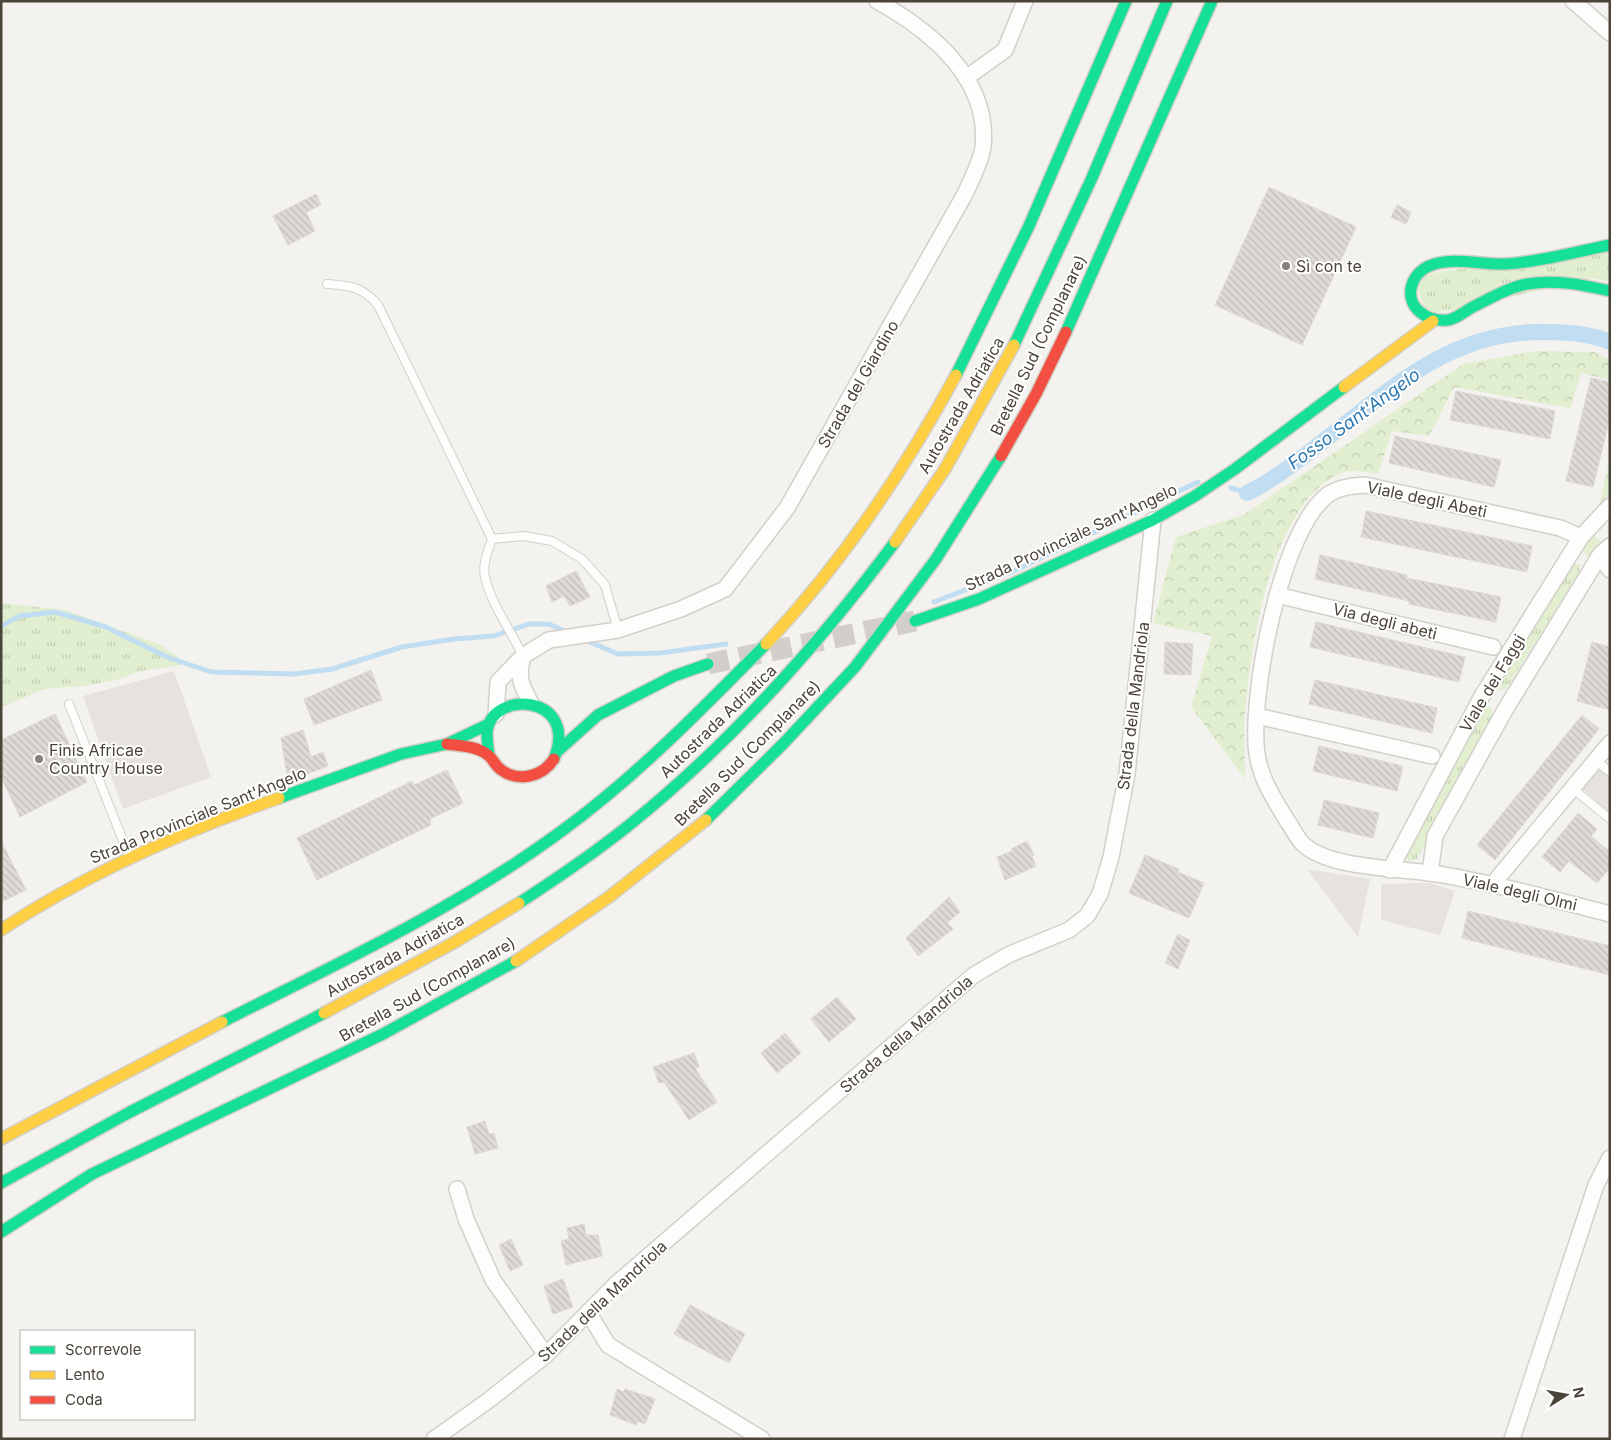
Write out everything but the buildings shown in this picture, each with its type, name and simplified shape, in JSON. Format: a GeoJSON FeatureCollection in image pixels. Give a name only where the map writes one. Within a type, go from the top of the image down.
{"type":"FeatureCollection","features":[{"type":"Feature","properties":{"kind":"main road","name":"Autostrada Adriatica"},"geometry":{"type":"LineString","coordinates":[[1,1139],[66,1101],[399,933],[489,879],[602,800],[677,734],[780,628],[863,524],[911,453],[964,360],[1012,265],[1126,1]]}},
{"type":"Feature","properties":{"kind":"main road","name":"Autostrada Adriatica"},"geometry":{"type":"LineString","coordinates":[[1,1183],[78,1137],[416,965],[522,902],[622,831],[701,764],[790,674],[871,575],[942,474],[998,376],[1059,252],[1122,110],[1167,1]]}},
{"type":"Feature","properties":{"kind":"main road","name":"Bretella Sud (Complanare)"},"geometry":{"type":"LineString","coordinates":[[1,1232],[92,1174],[383,1034],[508,966],[609,897],[697,828],[783,744],[855,667],[936,559],[989,477],[1036,394],[1082,299],[1193,40],[1212,1]]}},
{"type":"Feature","properties":{"kind":"main road"},"geometry":{"type":"LineString","coordinates":[[1402,343],[1413,306],[1410,290],[1412,283],[1416,276],[1428,266],[1436,264],[1524,262],[1610,245]]}},
{"type":"Feature","properties":{"kind":"main road"},"geometry":{"type":"LineString","coordinates":[[1413,306],[1425,318],[1432,321],[1450,320],[1503,290],[1527,282],[1566,282],[1610,290]]}},
{"type":"Feature","properties":{"kind":"main road","name":"Strada Provinciale Sant'Angelo"},"geometry":{"type":"LineString","coordinates":[[914,621],[979,599],[1153,520],[1235,469],[1432,321]]}},
{"type":"Feature","properties":{"kind":"main road","name":"Strada Provinciale Sant'Angelo"},"geometry":{"type":"LineString","coordinates":[[447,744],[468,746],[489,755],[504,772],[514,776],[525,777],[546,769],[554,761],[559,750],[598,715],[674,676],[708,664]]}},
{"type":"Feature","properties":{"kind":"main road","name":"Strada Provinciale Sant'Angelo"},"geometry":{"type":"LineString","coordinates":[[1,930],[39,905],[90,876],[130,858],[252,807],[401,754],[447,744],[493,719],[506,706],[518,702],[530,703]]}},
{"type":"Feature","properties":{"kind":"main road"},"geometry":{"type":"LineString","coordinates":[[530,703],[542,708],[552,716],[558,726],[559,750]]}},
{"type":"Feature","properties":{"kind":"main road","name":"Strada Provinciale Sant'Angelo"},"geometry":{"type":"LineString","coordinates":[[582,716],[598,715]]}},
{"type":"Feature","properties":{"kind":"main road"},"geometry":{"type":"LineString","coordinates":[[552,716],[567,716]]}},
{"type":"Feature","properties":{"kind":"main road"},"geometry":{"type":"LineString","coordinates":[[489,755],[486,734],[493,719]]}},
{"type":"Feature","properties":{"kind":"street","name":"Strada del Giardino"},"geometry":{"type":"LineString","coordinates":[[493,719],[498,682],[523,656],[549,640],[618,630],[681,610],[725,589],[787,508],[965,194],[983,150],[984,123],[961,67],[941,45],[899,14],[877,1]]}},
{"type":"Feature","properties":{"kind":"street"},"geometry":{"type":"LineString","coordinates":[[966,78],[1006,50],[1025,1]]}},
{"type":"Feature","properties":{"kind":"street"},"geometry":{"type":"LineString","coordinates":[[1573,1],[1610,33]]}},
{"type":"Feature","properties":{"kind":"street","name":"Viale degli Abeti"},"geometry":{"type":"LineString","coordinates":[[1256,716],[1261,676],[1277,595],[1294,546],[1313,511],[1328,495],[1346,486],[1365,484],[1560,528],[1581,538]]}},
{"type":"Feature","properties":{"kind":"street","name":"Viale dei Faggi"},"geometry":{"type":"LineString","coordinates":[[1390,870],[1482,696],[1581,538],[1610,506]]}},
{"type":"Feature","properties":{"kind":"street","name":"Strada della Mandriola"},"geometry":{"type":"LineString","coordinates":[[434,1439],[489,1400],[546,1355],[623,1277],[974,975],[1008,955],[1068,930],[1087,916],[1100,894],[1111,857],[1127,774],[1153,520]]}},
{"type":"Feature","properties":{"kind":"street"},"geometry":{"type":"LineString","coordinates":[[1581,538],[1582,550],[1589,557],[1605,551],[1610,570]]}},
{"type":"Feature","properties":{"kind":"street","name":"Viale dei Faggi"},"geometry":{"type":"LineString","coordinates":[[1430,872],[1435,836],[1505,710],[1605,551]]}},
{"type":"Feature","properties":{"kind":"street","name":"Via degli abeti"},"geometry":{"type":"LineString","coordinates":[[1277,595],[1493,647]]}},
{"type":"Feature","properties":{"kind":"street"},"geometry":{"type":"LineString","coordinates":[[523,656],[518,673],[530,703]]}},
{"type":"Feature","properties":{"kind":"street"},"geometry":{"type":"LineString","coordinates":[[1430,872],[1390,870],[1320,856],[1302,843],[1267,788],[1261,772],[1257,751],[1256,716],[1432,756]]}},
{"type":"Feature","properties":{"kind":"street"},"geometry":{"type":"LineString","coordinates":[[1492,885],[1610,743]]}},
{"type":"Feature","properties":{"kind":"street","name":"Viale degli Olmi"},"geometry":{"type":"LineString","coordinates":[[1430,872],[1610,914]]}},
{"type":"Feature","properties":{"kind":"street"},"geometry":{"type":"LineString","coordinates":[[1512,1439],[1596,1185],[1610,1158]]}},
{"type":"Feature","properties":{"kind":"street"},"geometry":{"type":"LineString","coordinates":[[457,1189],[466,1219],[493,1280],[546,1355]]}},
{"type":"Feature","properties":{"kind":"street"},"geometry":{"type":"LineString","coordinates":[[588,1312],[608,1345],[762,1439]]}},
{"type":"Feature","properties":{"kind":"lane"},"geometry":{"type":"LineString","coordinates":[[327,284],[353,286],[367,293],[378,305],[492,539],[485,557],[485,576],[493,598],[523,656]]}},
{"type":"Feature","properties":{"kind":"lane"},"geometry":{"type":"LineString","coordinates":[[492,539],[524,536],[552,541],[582,559],[604,585],[618,630]]}},
{"type":"Feature","properties":{"kind":"lane"},"geometry":{"type":"LineString","coordinates":[[69,704],[130,858]]}},
{"type":"Feature","properties":{"kind":"lane"},"geometry":{"type":"LineString","coordinates":[[1595,760],[1610,772]]}},
{"type":"Feature","properties":{"kind":"lane"},"geometry":{"type":"LineString","coordinates":[[1572,788],[1610,819]]}},
{"type":"Feature","properties":{"kind":"green space"},"geometry":{"type":"Polygon","coordinates":[[[1610,251],[1610,282],[1592,278],[1455,310],[1425,313],[1418,287],[1423,277],[1437,272],[1610,251]]]}},
{"type":"Feature","properties":{"kind":"green space"},"geometry":{"type":"Polygon","coordinates":[[[1536,351],[1594,352],[1610,360],[1610,380],[1581,373],[1570,408],[1454,387],[1429,436],[1392,431],[1378,474],[1356,471],[1344,472],[1320,486],[1300,509],[1284,539],[1271,572],[1261,607],[1249,675],[1245,712],[1245,779],[1191,707],[1212,636],[1153,623],[1176,537],[1245,514],[1463,364],[1536,351]]]}},
{"type":"Feature","properties":{"kind":"green space"},"geometry":{"type":"Polygon","coordinates":[[[1610,457],[1610,493],[1599,506],[1610,457]]]}},
{"type":"Feature","properties":{"kind":"green space"},"geometry":{"type":"Polygon","coordinates":[[[1594,535],[1601,542],[1600,555],[1589,557],[1581,550],[1581,537],[1594,535]]]}},
{"type":"Feature","properties":{"kind":"green space"},"geometry":{"type":"Polygon","coordinates":[[[1572,564],[1580,564],[1579,573],[1506,689],[1499,690],[1497,681],[1572,564]]]}},
{"type":"Feature","properties":{"kind":"green space"},"geometry":{"type":"Polygon","coordinates":[[[1,603],[65,610],[161,645],[188,664],[140,671],[119,679],[85,686],[45,689],[1,707],[1,603]]]}},
{"type":"Feature","properties":{"kind":"green space"},"geometry":{"type":"Polygon","coordinates":[[[1484,707],[1491,707],[1493,715],[1417,859],[1408,861],[1405,854],[1484,707]]]}},
{"type":"Feature","properties":{"kind":"shaded area"},"geometry":{"type":"Polygon","coordinates":[[[174,671],[211,777],[123,809],[83,696],[174,671]]]}},
{"type":"Feature","properties":{"kind":"shaded area"},"geometry":{"type":"Polygon","coordinates":[[[1597,767],[1610,778],[1610,812],[1580,787],[1597,767]]]}},
{"type":"Feature","properties":{"kind":"shaded area"},"geometry":{"type":"Polygon","coordinates":[[[1307,869],[1370,879],[1358,937],[1307,869]]]}},
{"type":"Feature","properties":{"kind":"shaded area"},"geometry":{"type":"Polygon","coordinates":[[[1430,883],[1455,891],[1440,935],[1381,920],[1381,884],[1430,883]]]}},
{"type":"Feature","properties":{"kind":"waterway","name":"Fosso Sant'Angelo"},"geometry":{"type":"LineString","coordinates":[[1247,493],[1269,481],[1290,466],[1410,375],[1439,358],[1468,345],[1500,336],[1535,332],[1582,334],[1610,342]]}},
{"type":"Feature","properties":{"kind":"waterway"},"geometry":{"type":"LineString","coordinates":[[934,602],[1012,572],[1198,482]]}},
{"type":"Feature","properties":{"kind":"waterway"},"geometry":{"type":"LineString","coordinates":[[1231,488],[1247,493]]}},
{"type":"Feature","properties":{"kind":"waterway"},"geometry":{"type":"LineString","coordinates":[[1,626],[20,616],[55,612],[106,627],[167,657],[211,672],[294,674],[332,669],[402,647],[454,639],[494,636],[529,624],[549,624],[568,633]]}},
{"type":"Feature","properties":{"kind":"waterway"},"geometry":{"type":"LineString","coordinates":[[583,639],[618,654],[660,653],[726,644]]}},
{"type":"Feature","properties":{"kind":"tunnel"},"geometry":{"type":"LineString","coordinates":[[708,664],[915,621]]}},
{"type":"Feature","properties":{"kind":"traffic: fast"},"geometry":{"type":"LineString","coordinates":[[956,375],[1029,226],[1126,1]]}},
{"type":"Feature","properties":{"kind":"traffic: fast"},"geometry":{"type":"LineString","coordinates":[[1014,345],[1091,180],[1167,1]]}},
{"type":"Feature","properties":{"kind":"traffic: fast"},"geometry":{"type":"LineString","coordinates":[[1066,332],[1212,1]]}},
{"type":"Feature","properties":{"kind":"traffic: fast"},"geometry":{"type":"LineString","coordinates":[[1610,245],[1518,263],[1496,264],[1457,261],[1438,263],[1429,266],[1418,275],[1411,287],[1411,293],[1412,300],[1420,312],[1429,318],[1448,320],[1505,291],[1527,284],[1558,282],[1610,291]]}},
{"type":"Feature","properties":{"kind":"traffic: fast"},"geometry":{"type":"LineString","coordinates":[[915,621],[979,599],[1153,520],[1195,496],[1235,469],[1344,387]]}},
{"type":"Feature","properties":{"kind":"traffic: fast"},"geometry":{"type":"LineString","coordinates":[[706,820],[783,744],[855,667],[936,559],[1001,456]]}},
{"type":"Feature","properties":{"kind":"traffic: fast"},"geometry":{"type":"LineString","coordinates":[[519,903],[574,866],[628,826],[702,762],[771,693],[835,619],[895,542]]}},
{"type":"Feature","properties":{"kind":"traffic: fast"},"geometry":{"type":"LineString","coordinates":[[222,1022],[395,934],[519,861],[559,833],[614,790],[692,718],[766,644]]}},
{"type":"Feature","properties":{"kind":"traffic: fast"},"geometry":{"type":"LineString","coordinates":[[559,750],[598,715],[674,676],[708,664]]}},
{"type":"Feature","properties":{"kind":"traffic: fast"},"geometry":{"type":"LineString","coordinates":[[489,755],[487,732],[492,718],[503,709],[517,705],[532,705],[545,711],[555,721],[559,737],[554,759]]}},
{"type":"Feature","properties":{"kind":"traffic: fast"},"geometry":{"type":"LineString","coordinates":[[279,798],[401,754],[447,744],[489,724]]}},
{"type":"Feature","properties":{"kind":"traffic: fast"},"geometry":{"type":"LineString","coordinates":[[1,1232],[92,1174],[383,1034],[516,961]]}},
{"type":"Feature","properties":{"kind":"traffic: fast"},"geometry":{"type":"LineString","coordinates":[[1,1183],[130,1112],[324,1013]]}},
{"type":"Feature","properties":{"kind":"traffic: slow"},"geometry":{"type":"LineString","coordinates":[[1344,387],[1433,321]]}},
{"type":"Feature","properties":{"kind":"traffic: slow"},"geometry":{"type":"LineString","coordinates":[[895,542],[945,469],[1014,345]]}},
{"type":"Feature","properties":{"kind":"traffic: slow"},"geometry":{"type":"LineString","coordinates":[[766,644],[820,582],[869,516],[915,446],[956,375]]}},
{"type":"Feature","properties":{"kind":"traffic: slow"},"geometry":{"type":"LineString","coordinates":[[1,930],[67,890],[136,855],[206,825],[279,798]]}},
{"type":"Feature","properties":{"kind":"traffic: slow"},"geometry":{"type":"LineString","coordinates":[[516,961],[609,897],[706,820]]}},
{"type":"Feature","properties":{"kind":"traffic: slow"},"geometry":{"type":"LineString","coordinates":[[324,1013],[455,942],[519,903]]}},
{"type":"Feature","properties":{"kind":"traffic: slow"},"geometry":{"type":"LineString","coordinates":[[1,1139],[222,1022]]}},
{"type":"Feature","properties":{"kind":"traffic: jam"},"geometry":{"type":"LineString","coordinates":[[1001,456],[1036,394],[1066,332]]}},
{"type":"Feature","properties":{"kind":"traffic: jam"},"geometry":{"type":"LineString","coordinates":[[447,744],[468,747],[484,752],[500,769],[514,776],[522,777],[536,774],[554,759]]}},
{"type":"Feature","properties":{"kind":"place","name":"Sì con te"},"geometry":{"type":"Point","coordinates":[1286,266]}},
{"type":"Feature","properties":{"kind":"place","name":"Finis Africae Country House"},"geometry":{"type":"Point","coordinates":[39,759]}}]}
